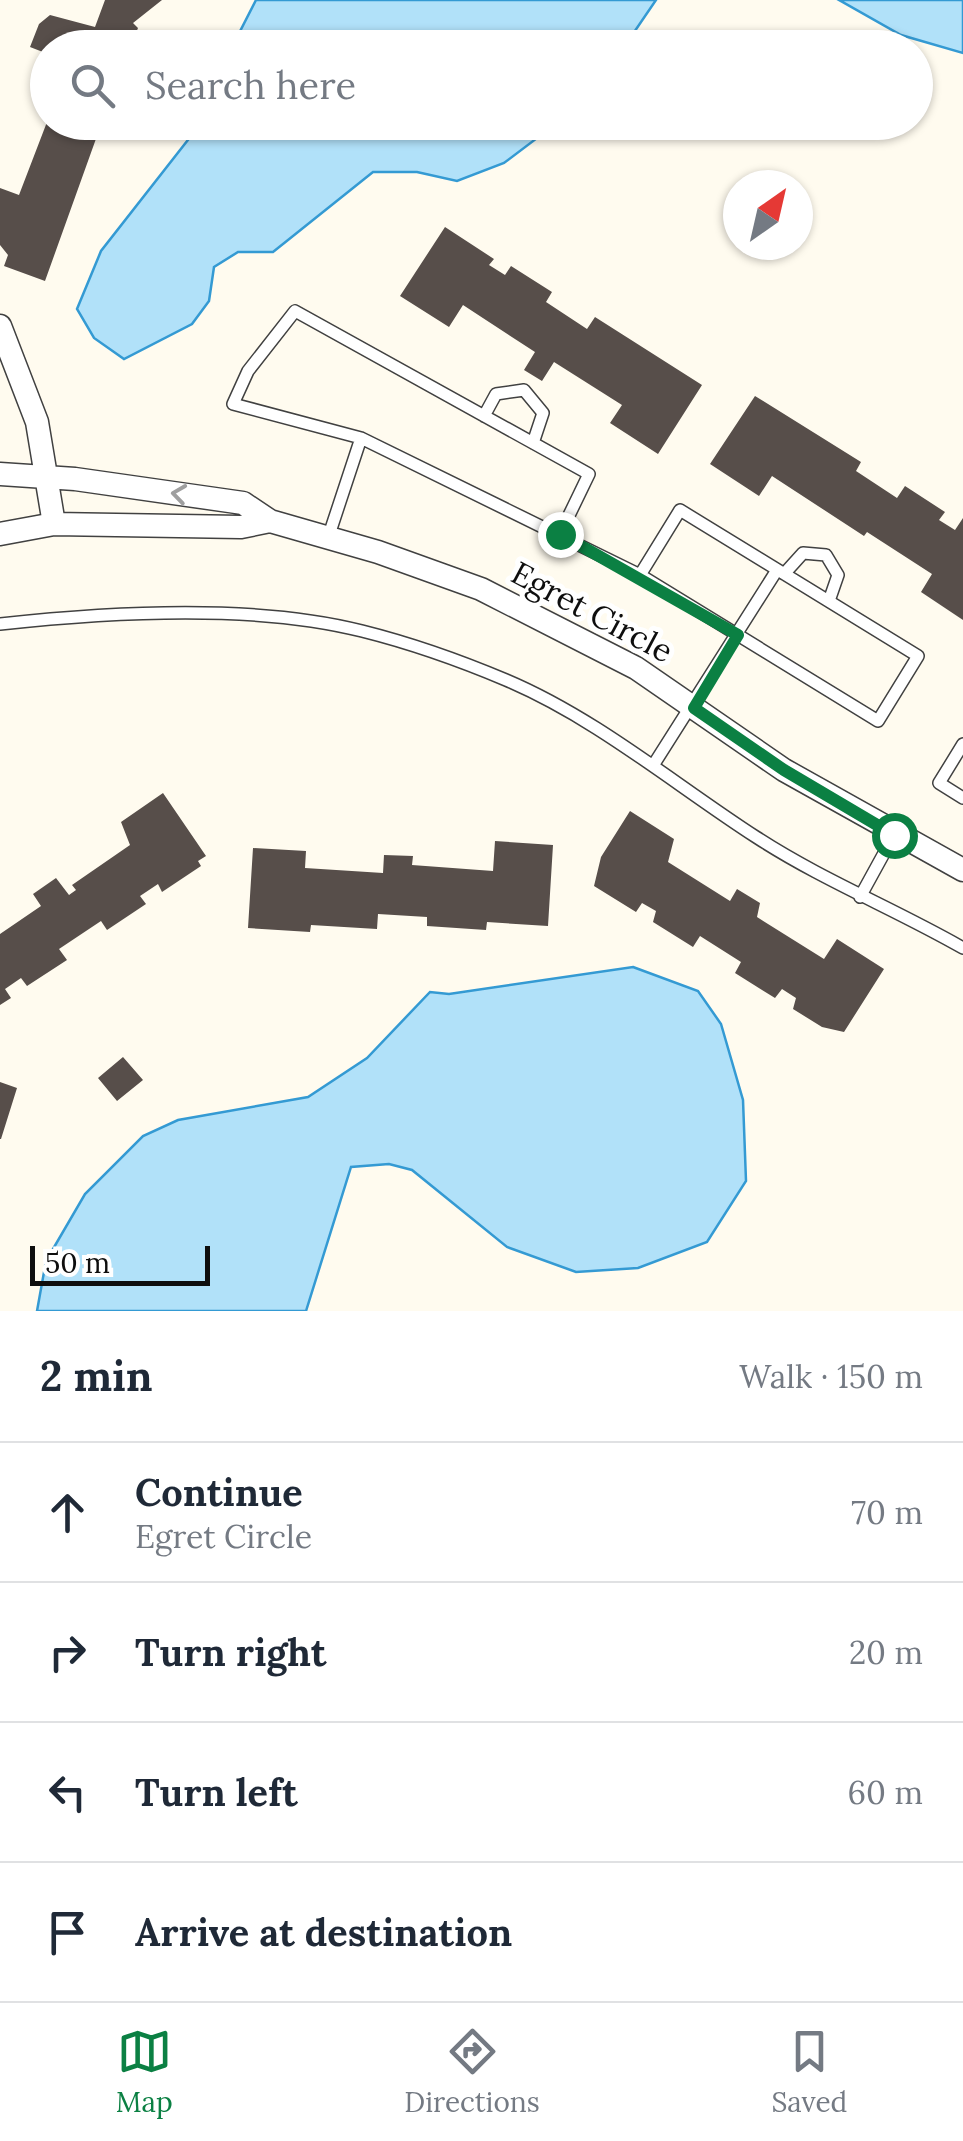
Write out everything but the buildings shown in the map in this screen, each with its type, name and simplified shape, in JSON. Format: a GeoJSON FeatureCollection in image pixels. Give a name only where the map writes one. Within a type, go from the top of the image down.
{"type":"FeatureCollection","features":[{"type":"Feature","properties":{"kind":"street"},"geometry":{"type":"LineString","coordinates":[[0,326],[37,422],[54,524]]}},
{"type":"Feature","properties":{"kind":"street","name":"Egret Circle"},"geometry":{"type":"LineString","coordinates":[[0,474],[243,503],[270,521],[480,589],[590,642],[784,770],[894,835],[963,870]]}},
{"type":"Feature","properties":{"kind":"street","name":"Egret Circle"},"geometry":{"type":"LineString","coordinates":[[0,534],[54,524],[241,527],[270,521]]}},
{"type":"Feature","properties":{"kind":"lane"},"geometry":{"type":"LineString","coordinates":[[560,534],[589,474],[296,311],[248,371],[234,404],[361,438],[560,534],[640,575],[878,721],[918,656],[680,510],[640,575]]}},
{"type":"Feature","properties":{"kind":"lane"},"geometry":{"type":"LineString","coordinates":[[484,416],[496,394],[524,390],[543,412],[533,443]]}},
{"type":"Feature","properties":{"kind":"lane"},"geometry":{"type":"LineString","coordinates":[[328,538],[361,438]]}},
{"type":"Feature","properties":{"kind":"lane"},"geometry":{"type":"LineString","coordinates":[[654,764],[780,572],[803,553],[826,555],[838,575],[829,601]]}},
{"type":"Feature","properties":{"kind":"lane"},"geometry":{"type":"LineString","coordinates":[[0,624],[64,617],[265,616],[362,631],[508,681],[654,764],[756,837],[860,898],[963,948]]}},
{"type":"Feature","properties":{"kind":"lane"},"geometry":{"type":"LineString","coordinates":[[963,744],[939,783],[963,798]]}},
{"type":"Feature","properties":{"kind":"lane"},"geometry":{"type":"LineString","coordinates":[[860,898],[894,835]]}},
{"type":"Feature","properties":{"kind":"water"},"geometry":{"type":"Polygon","coordinates":[[[256,0],[656,0],[636,30],[241,30],[256,0]]]}},
{"type":"Feature","properties":{"kind":"water"},"geometry":{"type":"Polygon","coordinates":[[[839,0],[963,0],[963,53],[933,44],[933,30],[892,30],[839,0]]]}},
{"type":"Feature","properties":{"kind":"water"},"geometry":{"type":"Polygon","coordinates":[[[188,140],[534,140],[504,163],[457,181],[417,172],[373,172],[273,252],[238,252],[214,267],[209,301],[192,324],[124,359],[94,338],[77,309],[101,251],[188,140]]]}},
{"type":"Feature","properties":{"kind":"water"},"geometry":{"type":"Polygon","coordinates":[[[633,967],[698,991],[721,1024],[743,1100],[746,1181],[707,1242],[638,1268],[576,1272],[507,1247],[412,1170],[389,1164],[351,1167],[306,1311],[37,1311],[46,1261],[85,1194],[143,1136],[178,1120],[308,1097],[367,1058],[430,992],[449,994],[633,967]]]}},
{"type":"Feature","properties":{"kind":"route"},"geometry":{"type":"LineString","coordinates":[[560,534],[640,575],[738,635],[694,708],[784,770],[894,835]]}}]}
